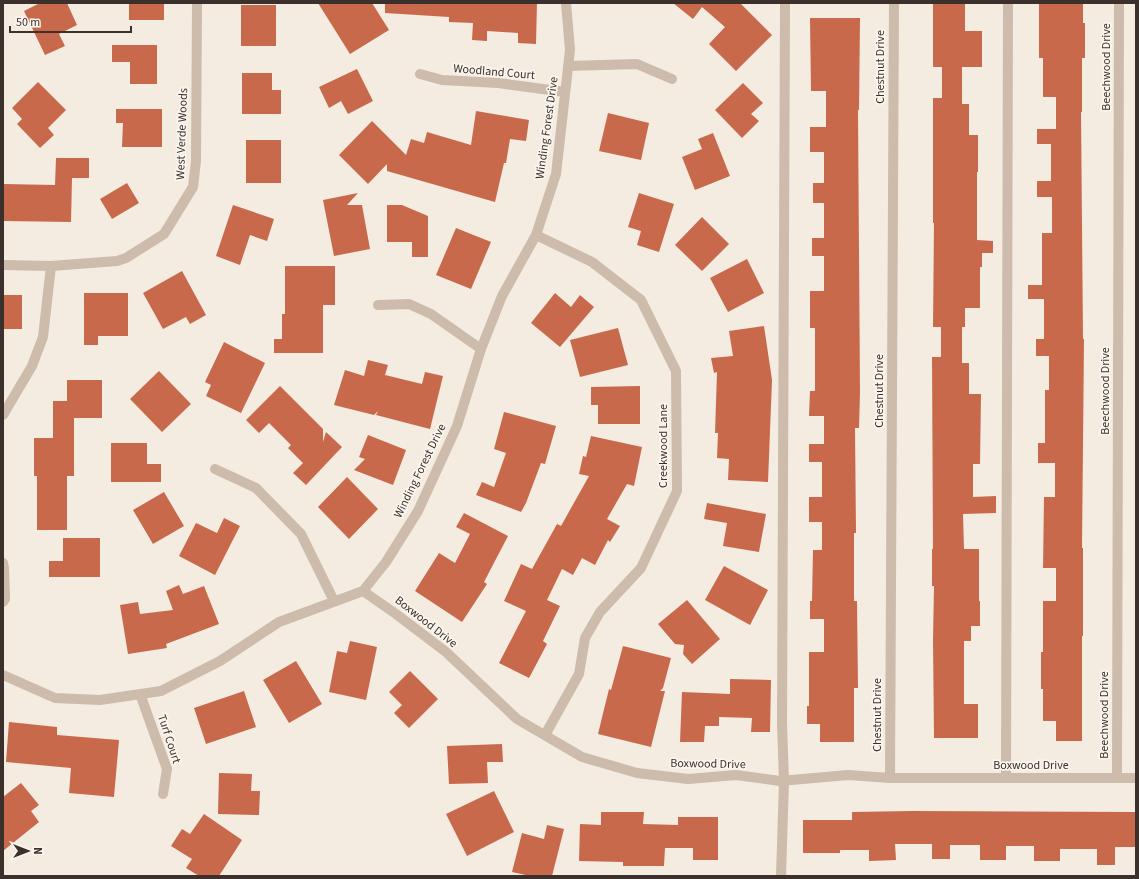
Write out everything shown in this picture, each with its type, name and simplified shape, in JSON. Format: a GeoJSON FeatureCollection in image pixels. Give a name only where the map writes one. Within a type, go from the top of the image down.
{"type":"FeatureCollection","features":[{"type":"Feature","properties":{"kind":"street","name":"West Verde Woods"},"geometry":{"type":"LineString","coordinates":[[3,264],[51,266],[117,261],[126,258],[164,234],[193,187],[196,161],[197,3]]}},
{"type":"Feature","properties":{"kind":"street","name":"Winding Forest Drive"},"geometry":{"type":"LineString","coordinates":[[363,591],[386,562],[418,512],[457,426],[481,348],[502,296],[536,235],[556,174],[570,50],[566,3]]}},
{"type":"Feature","properties":{"kind":"street"},"geometry":{"type":"LineString","coordinates":[[781,876],[784,781],[782,716],[785,3]]}},
{"type":"Feature","properties":{"kind":"street","name":"Chestnut Drive"},"geometry":{"type":"LineString","coordinates":[[890,778],[894,3]]}},
{"type":"Feature","properties":{"kind":"street"},"geometry":{"type":"LineString","coordinates":[[1006,778],[1008,3]]}},
{"type":"Feature","properties":{"kind":"street","name":"Beechwood Drive"},"geometry":{"type":"LineString","coordinates":[[1117,778],[1119,3]]}},
{"type":"Feature","properties":{"kind":"street"},"geometry":{"type":"LineString","coordinates":[[568,66],[637,64],[672,79]]}},
{"type":"Feature","properties":{"kind":"street","name":"Woodland Court"},"geometry":{"type":"LineString","coordinates":[[420,74],[442,80],[498,83],[565,92]]}},
{"type":"Feature","properties":{"kind":"street","name":"Creekwood Lane"},"geometry":{"type":"LineString","coordinates":[[536,235],[592,262],[641,300],[676,371],[677,491],[641,568],[600,612],[585,638],[579,674],[544,735]]}},
{"type":"Feature","properties":{"kind":"street"},"geometry":{"type":"LineString","coordinates":[[3,415],[32,366],[43,337],[51,266]]}},
{"type":"Feature","properties":{"kind":"street"},"geometry":{"type":"LineString","coordinates":[[378,305],[409,304],[431,314],[481,348]]}},
{"type":"Feature","properties":{"kind":"street"},"geometry":{"type":"LineString","coordinates":[[215,469],[256,488],[301,534],[334,602]]}},
{"type":"Feature","properties":{"kind":"street"},"geometry":{"type":"LineString","coordinates":[[3,563],[5,598],[3,602]]}},
{"type":"Feature","properties":{"kind":"street"},"geometry":{"type":"LineString","coordinates":[[3,675],[55,698],[100,700],[161,691],[220,661],[279,622],[363,591]]}},
{"type":"Feature","properties":{"kind":"street","name":"Boxwood Drive"},"geometry":{"type":"LineString","coordinates":[[363,591],[446,652],[517,719],[582,757],[637,773],[688,779],[736,775],[780,781],[848,775],[890,778],[1136,778]]}},
{"type":"Feature","properties":{"kind":"street","name":"Turf Court"},"geometry":{"type":"LineString","coordinates":[[140,694],[167,769],[163,794]]}},
{"type":"Feature","properties":{"kind":"building"},"geometry":{"type":"Polygon","coordinates":[[[40,3],[67,3],[77,25],[59,34],[65,46],[45,55],[24,11],[40,3]]]}},
{"type":"Feature","properties":{"kind":"building"},"geometry":{"type":"Polygon","coordinates":[[[129,3],[164,3],[164,20],[129,20],[129,3]]]}},
{"type":"Feature","properties":{"kind":"building"},"geometry":{"type":"Polygon","coordinates":[[[318,3],[372,3],[389,30],[350,54],[318,3]]]}},
{"type":"Feature","properties":{"kind":"building"},"geometry":{"type":"Polygon","coordinates":[[[385,3],[537,3],[536,44],[518,43],[518,33],[487,31],[487,41],[472,40],[473,23],[449,22],[449,17],[385,13],[385,3]]]}},
{"type":"Feature","properties":{"kind":"building"},"geometry":{"type":"Polygon","coordinates":[[[673,3],[740,3],[772,35],[736,71],[709,44],[725,27],[702,7],[693,19],[673,3]]]}},
{"type":"Feature","properties":{"kind":"building"},"geometry":{"type":"Polygon","coordinates":[[[933,3],[965,3],[965,31],[982,31],[982,67],[962,67],[962,104],[969,104],[969,135],[978,135],[977,240],[993,241],[993,253],[982,253],[982,267],[980,267],[980,308],[965,308],[965,327],[962,327],[962,363],[969,363],[969,394],[981,394],[980,464],[973,464],[973,497],[996,496],[996,513],[963,514],[964,549],[979,549],[980,626],[971,626],[971,641],[964,641],[964,704],[978,704],[978,738],[934,738],[934,586],[932,586],[932,357],[941,357],[941,327],[933,327],[933,98],[942,98],[942,67],[933,67],[933,3]]]}},
{"type":"Feature","properties":{"kind":"building"},"geometry":{"type":"Polygon","coordinates":[[[1039,3],[1083,3],[1083,23],[1085,23],[1085,58],[1082,58],[1081,112],[1084,339],[1082,741],[1056,741],[1056,721],[1043,721],[1043,689],[1041,689],[1043,601],[1056,601],[1056,568],[1043,568],[1044,497],[1055,497],[1055,463],[1038,463],[1038,443],[1045,443],[1045,390],[1049,390],[1049,356],[1036,356],[1036,339],[1044,339],[1044,299],[1028,299],[1028,285],[1042,285],[1042,233],[1052,233],[1052,197],[1037,197],[1037,181],[1051,181],[1051,144],[1037,144],[1037,129],[1056,129],[1056,97],[1043,97],[1043,58],[1039,58],[1039,3]]]}},
{"type":"Feature","properties":{"kind":"building"},"geometry":{"type":"Polygon","coordinates":[[[241,5],[276,5],[276,46],[241,46],[241,5]]]}},
{"type":"Feature","properties":{"kind":"building"},"geometry":{"type":"Polygon","coordinates":[[[810,18],[860,18],[858,110],[860,392],[859,428],[855,428],[856,533],[854,533],[854,601],[857,601],[858,688],[854,688],[854,742],[820,742],[820,724],[807,724],[807,706],[809,706],[809,652],[824,652],[824,619],[810,619],[810,601],[812,601],[813,550],[822,550],[822,522],[809,522],[809,497],[822,497],[822,462],[809,462],[809,444],[824,444],[824,416],[809,416],[810,391],[815,391],[815,328],[810,328],[810,291],[824,291],[824,256],[812,256],[812,238],[824,238],[824,203],[813,203],[813,183],[824,183],[824,152],[810,152],[810,127],[826,127],[826,91],[811,91],[810,18]]]}},
{"type":"Feature","properties":{"kind":"building"},"geometry":{"type":"Polygon","coordinates":[[[112,45],[157,45],[157,84],[130,84],[130,62],[112,62],[112,45]]]}},
{"type":"Feature","properties":{"kind":"building"},"geometry":{"type":"Polygon","coordinates":[[[357,69],[373,101],[348,114],[341,101],[329,108],[319,87],[357,69]]]}},
{"type":"Feature","properties":{"kind":"building"},"geometry":{"type":"Polygon","coordinates":[[[242,73],[272,73],[272,90],[281,90],[281,114],[242,114],[242,73]]]}},
{"type":"Feature","properties":{"kind":"building"},"geometry":{"type":"Polygon","coordinates":[[[38,82],[66,110],[48,128],[54,135],[40,148],[17,124],[22,119],[12,108],[38,82]]]}},
{"type":"Feature","properties":{"kind":"building"},"geometry":{"type":"Polygon","coordinates":[[[743,83],[763,103],[751,114],[759,121],[742,138],[715,110],[743,83]]]}},
{"type":"Feature","properties":{"kind":"building"},"geometry":{"type":"Polygon","coordinates":[[[116,109],[162,109],[162,147],[122,147],[123,123],[116,123],[116,109]]]}},
{"type":"Feature","properties":{"kind":"building"},"geometry":{"type":"Polygon","coordinates":[[[476,111],[529,120],[526,141],[510,139],[506,163],[504,163],[495,202],[387,171],[387,164],[368,184],[339,155],[372,121],[406,155],[411,139],[424,143],[427,132],[471,145],[476,111]]]}},
{"type":"Feature","properties":{"kind":"building"},"geometry":{"type":"Polygon","coordinates":[[[608,113],[649,123],[641,160],[599,151],[608,113]]]}},
{"type":"Feature","properties":{"kind":"building"},"geometry":{"type":"Polygon","coordinates":[[[713,133],[730,176],[695,190],[682,157],[702,149],[698,139],[713,133]]]}},
{"type":"Feature","properties":{"kind":"building"},"geometry":{"type":"Polygon","coordinates":[[[246,140],[281,140],[281,183],[246,183],[246,140]]]}},
{"type":"Feature","properties":{"kind":"building"},"geometry":{"type":"Polygon","coordinates":[[[56,158],[89,158],[89,178],[72,178],[71,222],[3,221],[3,184],[55,185],[56,158]]]}},
{"type":"Feature","properties":{"kind":"building"},"geometry":{"type":"Polygon","coordinates":[[[127,183],[139,203],[112,219],[100,199],[127,183]]]}},
{"type":"Feature","properties":{"kind":"building"},"geometry":{"type":"Polygon","coordinates":[[[358,193],[347,205],[362,205],[370,249],[334,256],[323,200],[358,193]]]}},
{"type":"Feature","properties":{"kind":"building"},"geometry":{"type":"Polygon","coordinates":[[[639,193],[674,204],[659,252],[637,245],[641,231],[628,227],[639,193]]]}},
{"type":"Feature","properties":{"kind":"building"},"geometry":{"type":"Polygon","coordinates":[[[233,205],[274,219],[267,241],[250,235],[240,265],[216,256],[233,205]]]}},
{"type":"Feature","properties":{"kind":"building"},"geometry":{"type":"Polygon","coordinates":[[[387,205],[402,205],[428,216],[428,257],[412,257],[412,242],[387,242],[387,205]]]}},
{"type":"Feature","properties":{"kind":"building"},"geometry":{"type":"Polygon","coordinates":[[[702,217],[729,244],[702,271],[675,245],[702,217]]]}},
{"type":"Feature","properties":{"kind":"building"},"geometry":{"type":"Polygon","coordinates":[[[456,228],[491,242],[471,289],[436,275],[456,228]]]}},
{"type":"Feature","properties":{"kind":"building"},"geometry":{"type":"Polygon","coordinates":[[[747,259],[764,293],[728,312],[710,278],[747,259]]]}},
{"type":"Feature","properties":{"kind":"building"},"geometry":{"type":"Polygon","coordinates":[[[285,266],[335,266],[335,305],[323,305],[323,353],[274,353],[274,339],[282,339],[282,314],[285,314],[285,266]]]}},
{"type":"Feature","properties":{"kind":"building"},"geometry":{"type":"Polygon","coordinates":[[[182,271],[206,315],[190,324],[186,317],[163,329],[143,293],[182,271]]]}},
{"type":"Feature","properties":{"kind":"building"},"geometry":{"type":"Polygon","coordinates":[[[84,293],[128,293],[128,336],[98,336],[98,345],[84,345],[84,293]]]}},
{"type":"Feature","properties":{"kind":"building"},"geometry":{"type":"Polygon","coordinates":[[[555,293],[571,307],[580,295],[594,307],[560,347],[531,323],[555,293]]]}},
{"type":"Feature","properties":{"kind":"building"},"geometry":{"type":"Polygon","coordinates":[[[3,295],[22,295],[22,329],[3,329],[3,295]]]}},
{"type":"Feature","properties":{"kind":"building"},"geometry":{"type":"Polygon","coordinates":[[[764,326],[772,380],[768,482],[728,480],[729,459],[717,458],[718,433],[715,433],[717,372],[714,373],[711,358],[733,356],[729,331],[764,326]]]}},
{"type":"Feature","properties":{"kind":"building"},"geometry":{"type":"Polygon","coordinates":[[[618,328],[628,365],[580,377],[570,340],[618,328]]]}},
{"type":"Feature","properties":{"kind":"building"},"geometry":{"type":"Polygon","coordinates":[[[224,342],[265,363],[241,413],[206,396],[211,385],[205,382],[224,342]]]}},
{"type":"Feature","properties":{"kind":"building"},"geometry":{"type":"Polygon","coordinates":[[[368,360],[388,365],[385,375],[422,384],[425,372],[443,376],[430,429],[376,415],[378,411],[374,415],[334,405],[345,370],[364,376],[368,360]]]}},
{"type":"Feature","properties":{"kind":"building"},"geometry":{"type":"Polygon","coordinates":[[[159,371],[191,404],[162,432],[130,399],[159,371]]]}},
{"type":"Feature","properties":{"kind":"building"},"geometry":{"type":"Polygon","coordinates":[[[67,380],[102,380],[102,418],[74,418],[74,476],[67,476],[67,530],[37,530],[37,476],[34,476],[34,438],[53,438],[53,401],[67,401],[67,380]]]}},
{"type":"Feature","properties":{"kind":"building"},"geometry":{"type":"Polygon","coordinates":[[[280,386],[323,429],[323,442],[326,432],[342,447],[306,485],[293,473],[303,463],[288,448],[291,445],[269,423],[259,433],[246,420],[280,386]]]}},
{"type":"Feature","properties":{"kind":"building"},"geometry":{"type":"Polygon","coordinates":[[[640,386],[640,424],[598,424],[598,405],[591,405],[591,387],[640,386]]]}},
{"type":"Feature","properties":{"kind":"building"},"geometry":{"type":"Polygon","coordinates":[[[504,412],[556,426],[545,464],[541,463],[526,503],[521,512],[476,495],[482,482],[494,487],[506,453],[494,449],[504,412]]]}},
{"type":"Feature","properties":{"kind":"building"},"geometry":{"type":"Polygon","coordinates":[[[368,435],[406,450],[393,485],[354,470],[365,459],[359,457],[368,435]]]}},
{"type":"Feature","properties":{"kind":"building"},"geometry":{"type":"Polygon","coordinates":[[[591,436],[642,447],[634,486],[627,484],[607,519],[620,526],[610,542],[608,540],[595,565],[582,558],[573,575],[562,569],[547,600],[560,606],[543,641],[547,644],[529,678],[499,663],[526,611],[504,601],[521,564],[532,569],[557,524],[561,526],[589,476],[579,474],[583,456],[586,457],[591,436]]]}},
{"type":"Feature","properties":{"kind":"building"},"geometry":{"type":"Polygon","coordinates":[[[111,443],[147,443],[147,464],[161,464],[161,482],[111,482],[111,443]]]}},
{"type":"Feature","properties":{"kind":"building"},"geometry":{"type":"Polygon","coordinates":[[[347,477],[378,509],[349,539],[318,507],[347,477]]]}},
{"type":"Feature","properties":{"kind":"building"},"geometry":{"type":"Polygon","coordinates":[[[164,492],[184,526],[153,544],[133,510],[164,492]]]}},
{"type":"Feature","properties":{"kind":"building"},"geometry":{"type":"Polygon","coordinates":[[[707,503],[766,514],[759,552],[723,546],[727,523],[704,519],[707,503]]]}},
{"type":"Feature","properties":{"kind":"building"},"geometry":{"type":"Polygon","coordinates":[[[464,513],[508,536],[484,582],[487,584],[462,622],[415,591],[439,553],[455,563],[470,534],[456,527],[464,513]]]}},
{"type":"Feature","properties":{"kind":"building"},"geometry":{"type":"Polygon","coordinates":[[[224,518],[240,526],[215,575],[179,556],[196,523],[217,533],[224,518]]]}},
{"type":"Feature","properties":{"kind":"building"},"geometry":{"type":"Polygon","coordinates":[[[63,538],[100,538],[100,577],[49,577],[49,561],[63,561],[63,538]]]}},
{"type":"Feature","properties":{"kind":"building"},"geometry":{"type":"Polygon","coordinates":[[[724,566],[768,590],[750,625],[705,600],[724,566]]]}},
{"type":"Feature","properties":{"kind":"building"},"geometry":{"type":"Polygon","coordinates":[[[179,585],[183,594],[204,586],[219,624],[166,644],[167,648],[128,654],[120,605],[138,602],[140,614],[173,610],[166,591],[179,585]]]}},
{"type":"Feature","properties":{"kind":"building"},"geometry":{"type":"Polygon","coordinates":[[[687,600],[720,639],[692,664],[683,654],[684,645],[675,644],[658,624],[687,600]]]}},
{"type":"Feature","properties":{"kind":"building"},"geometry":{"type":"Polygon","coordinates":[[[350,641],[377,647],[366,700],[329,692],[337,651],[347,653],[350,641]]]}},
{"type":"Feature","properties":{"kind":"building"},"geometry":{"type":"Polygon","coordinates":[[[623,646],[671,658],[663,688],[660,691],[665,691],[651,747],[598,734],[609,689],[611,690],[623,646]]]}},
{"type":"Feature","properties":{"kind":"building"},"geometry":{"type":"Polygon","coordinates":[[[296,661],[322,704],[289,723],[263,680],[296,661]]]}},
{"type":"Feature","properties":{"kind":"building"},"geometry":{"type":"Polygon","coordinates":[[[410,671],[438,699],[409,728],[394,713],[402,705],[389,692],[410,671]]]}},
{"type":"Feature","properties":{"kind":"building"},"geometry":{"type":"Polygon","coordinates":[[[730,679],[771,680],[770,732],[751,732],[752,718],[719,717],[719,726],[705,726],[704,742],[680,742],[682,692],[730,694],[730,679]]]}},
{"type":"Feature","properties":{"kind":"building"},"geometry":{"type":"Polygon","coordinates":[[[244,691],[256,727],[206,744],[194,708],[244,691]]]}},
{"type":"Feature","properties":{"kind":"building"},"geometry":{"type":"Polygon","coordinates":[[[9,722],[57,727],[57,735],[119,740],[114,797],[69,793],[71,768],[6,762],[9,722]]]}},
{"type":"Feature","properties":{"kind":"building"},"geometry":{"type":"Polygon","coordinates":[[[502,744],[503,762],[487,762],[488,783],[449,784],[447,746],[502,744]]]}},
{"type":"Feature","properties":{"kind":"building"},"geometry":{"type":"Polygon","coordinates":[[[219,773],[252,774],[251,791],[260,791],[259,815],[218,814],[219,773]]]}},
{"type":"Feature","properties":{"kind":"building"},"geometry":{"type":"Polygon","coordinates":[[[21,783],[39,805],[31,811],[39,822],[3,851],[3,797],[21,783]]]}},
{"type":"Feature","properties":{"kind":"building"},"geometry":{"type":"Polygon","coordinates":[[[494,791],[514,832],[467,856],[446,814],[494,791]]]}},
{"type":"Feature","properties":{"kind":"building"},"geometry":{"type":"Polygon","coordinates":[[[601,812],[644,812],[643,824],[678,825],[678,817],[718,817],[718,860],[693,860],[693,848],[665,848],[664,866],[623,866],[623,862],[579,861],[580,824],[601,825],[601,812]]]}},
{"type":"Feature","properties":{"kind":"building"},"geometry":{"type":"Polygon","coordinates":[[[852,812],[1136,812],[1136,847],[1115,847],[1115,865],[1097,865],[1097,849],[1060,849],[1060,861],[1034,861],[1034,846],[1006,846],[1006,860],[980,860],[980,845],[950,845],[950,859],[932,859],[932,844],[895,844],[896,860],[869,861],[869,850],[840,850],[840,853],[803,853],[803,820],[852,820],[852,812]]]}},
{"type":"Feature","properties":{"kind":"building"},"geometry":{"type":"Polygon","coordinates":[[[204,814],[242,840],[219,876],[199,876],[186,868],[192,859],[171,846],[182,829],[190,834],[204,814]]]}},
{"type":"Feature","properties":{"kind":"building"},"geometry":{"type":"Polygon","coordinates":[[[547,825],[564,829],[552,876],[530,876],[512,872],[522,833],[544,839],[547,825]]]}}]}
